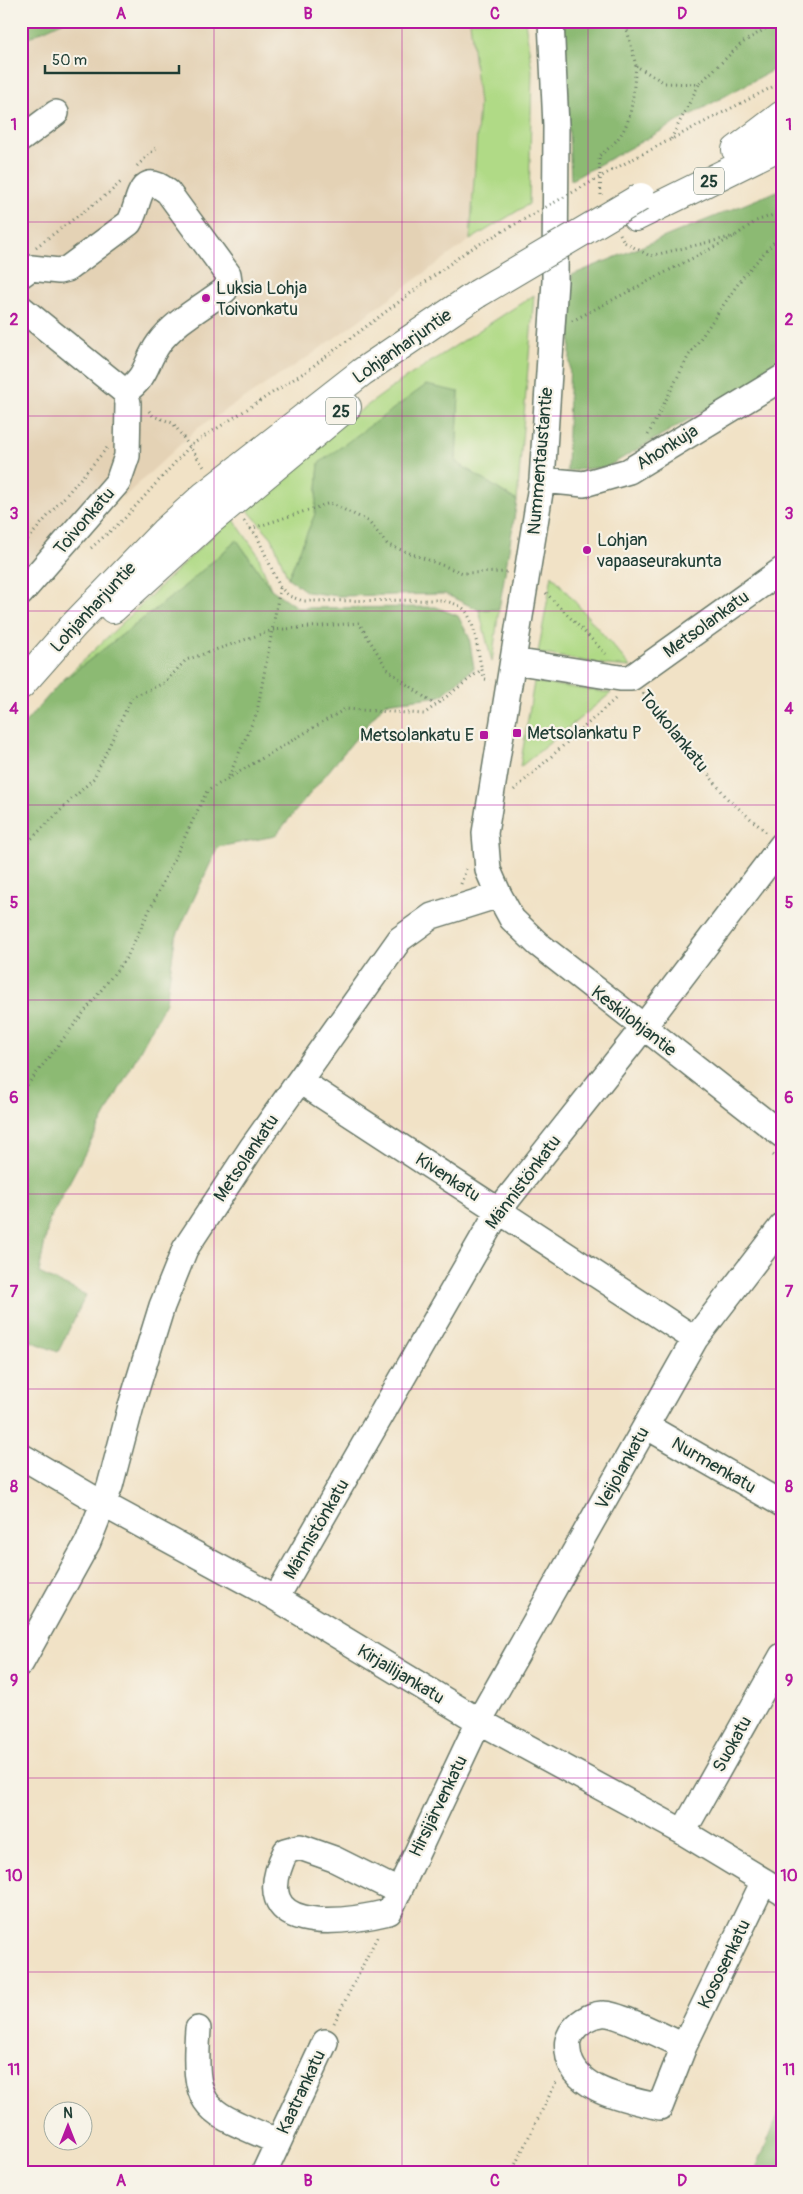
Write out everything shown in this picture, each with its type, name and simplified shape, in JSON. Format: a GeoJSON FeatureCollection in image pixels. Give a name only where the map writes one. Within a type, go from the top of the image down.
{"type":"FeatureCollection","features":[{"type":"Feature","properties":{"kind":"highway"},"geometry":{"type":"LineString","coordinates":[[736,150],[782,115]]}},
{"type":"Feature","properties":{"kind":"highway","name":"Lohjanharjuntie"},"geometry":{"type":"LineString","coordinates":[[26,680],[129,568],[205,495],[362,372],[736,150],[782,130]]}},
{"type":"Feature","properties":{"kind":"highway","name":"Lohjanharjuntie"},"geometry":{"type":"LineString","coordinates":[[638,207],[782,145]]}},
{"type":"Feature","properties":{"kind":"street","name":"Nummentaustantie"},"geometry":{"type":"LineString","coordinates":[[499,895],[488,870],[485,833],[542,480],[552,332],[555,281],[556,126],[551,21]]}},
{"type":"Feature","properties":{"kind":"street"},"geometry":{"type":"LineString","coordinates":[[21,139],[56,113]]}},
{"type":"Feature","properties":{"kind":"street"},"geometry":{"type":"LineString","coordinates":[[21,308],[126,398],[144,375],[160,342],[178,325],[225,290],[229,282],[228,274],[168,192],[160,185],[152,184],[142,188],[133,217],[129,223],[67,269],[59,271],[31,268],[25,264]]}},
{"type":"Feature","properties":{"kind":"street","name":"Ahonkuja"},"geometry":{"type":"LineString","coordinates":[[542,480],[584,484],[630,471],[782,378]]}},
{"type":"Feature","properties":{"kind":"street","name":"Toivonkatu"},"geometry":{"type":"LineString","coordinates":[[28,599],[118,482],[127,456],[126,398]]}},
{"type":"Feature","properties":{"kind":"street","name":"Metsolankatu"},"geometry":{"type":"LineString","coordinates":[[633,680],[782,570]]}},
{"type":"Feature","properties":{"kind":"street","name":"Toukolankatu"},"geometry":{"type":"LineString","coordinates":[[513,661],[633,680]]}},
{"type":"Feature","properties":{"kind":"street","name":"Männistönkatu"},"geometry":{"type":"LineString","coordinates":[[276,1598],[498,1210],[642,1028],[782,845]]}},
{"type":"Feature","properties":{"kind":"street","name":"Metsolankatu"},"geometry":{"type":"LineString","coordinates":[[21,1663],[88,1542],[103,1504],[162,1306],[186,1249],[253,1146],[400,939],[432,916],[499,895]]}},
{"type":"Feature","properties":{"kind":"street","name":"Keskilohjantie"},"geometry":{"type":"LineString","coordinates":[[499,895],[512,919],[538,944],[642,1028],[782,1136]]}},
{"type":"Feature","properties":{"kind":"street","name":"Kivenkatu"},"geometry":{"type":"LineString","coordinates":[[300,1081],[695,1340]]}},
{"type":"Feature","properties":{"kind":"street","name":"Veijolankatu"},"geometry":{"type":"LineString","coordinates":[[479,1721],[695,1340],[782,1226]]}},
{"type":"Feature","properties":{"kind":"street","name":"Nurmenkatu"},"geometry":{"type":"LineString","coordinates":[[646,1426],[782,1504]]}},
{"type":"Feature","properties":{"kind":"street","name":"Kirjailijankatu"},"geometry":{"type":"LineString","coordinates":[[21,1456],[103,1504],[276,1598],[479,1721],[683,1832],[773,1887]]}},
{"type":"Feature","properties":{"kind":"street","name":"Suokatu"},"geometry":{"type":"LineString","coordinates":[[683,1832],[782,1656]]}},
{"type":"Feature","properties":{"kind":"street","name":"Hirsijärvenkatu"},"geometry":{"type":"LineString","coordinates":[[393,1901],[479,1721]]}},
{"type":"Feature","properties":{"kind":"street","name":"Kososenkatu"},"geometry":{"type":"LineString","coordinates":[[568,2056],[574,2073],[591,2084],[615,2096],[660,2107],[684,2046],[773,1887]]}},
{"type":"Feature","properties":{"kind":"street"},"geometry":{"type":"LineString","coordinates":[[568,2056],[567,2040],[576,2026],[588,2017],[604,2013],[684,2046]]}},
{"type":"Feature","properties":{"kind":"street","name":"Kaatrankatu"},"geometry":{"type":"LineString","coordinates":[[198,2029],[198,2086],[206,2103],[217,2114],[278,2142]]}},
{"type":"Feature","properties":{"kind":"street","name":"Kaatrankatu"},"geometry":{"type":"LineString","coordinates":[[264,2173],[325,2042]]}},
{"type":"Feature","properties":{"kind":"path"},"geometry":{"type":"LineString","coordinates":[[625,21],[636,66],[665,83],[699,84]]}},
{"type":"Feature","properties":{"kind":"path"},"geometry":{"type":"LineString","coordinates":[[671,140],[699,84],[742,43],[778,21]]}},
{"type":"Feature","properties":{"kind":"path"},"geometry":{"type":"LineString","coordinates":[[88,550],[123,520],[190,445],[308,370],[467,251],[629,161],[782,82]]}},
{"type":"Feature","properties":{"kind":"path"},"geometry":{"type":"LineString","coordinates":[[134,168],[158,146]]}},
{"type":"Feature","properties":{"kind":"path"},"geometry":{"type":"LineString","coordinates":[[25,264],[110,192],[128,174]]}},
{"type":"Feature","properties":{"kind":"path"},"geometry":{"type":"LineString","coordinates":[[552,332],[735,236],[756,221],[782,212]]}},
{"type":"Feature","properties":{"kind":"path"},"geometry":{"type":"LineString","coordinates":[[646,438],[689,355],[742,278],[782,233]]}},
{"type":"Feature","properties":{"kind":"path"},"geometry":{"type":"LineString","coordinates":[[126,398],[145,406],[153,416],[173,423],[207,472]]}},
{"type":"Feature","properties":{"kind":"path"},"geometry":{"type":"LineString","coordinates":[[21,547],[111,441]]}},
{"type":"Feature","properties":{"kind":"path"},"geometry":{"type":"LineString","coordinates":[[250,529],[330,504],[368,521],[388,545],[463,573],[512,572]]}},
{"type":"Feature","properties":{"kind":"path"},"geometry":{"type":"LineString","coordinates":[[240,516],[257,536],[280,587],[289,596],[303,601],[442,600],[462,607],[471,618],[481,670],[485,679],[494,681]]}},
{"type":"Feature","properties":{"kind":"path"},"geometry":{"type":"LineString","coordinates":[[229,777],[257,712],[280,587]]}},
{"type":"Feature","properties":{"kind":"path"},"geometry":{"type":"LineString","coordinates":[[513,791],[633,680],[542,589]]}},
{"type":"Feature","properties":{"kind":"path"},"geometry":{"type":"LineString","coordinates":[[21,620],[28,599]]}},
{"type":"Feature","properties":{"kind":"path"},"geometry":{"type":"LineString","coordinates":[[21,855],[29,841],[94,778],[132,697],[164,683],[186,660],[273,630],[359,622],[388,670],[435,705]]}},
{"type":"Feature","properties":{"kind":"path"},"geometry":{"type":"LineString","coordinates":[[21,1092],[127,957],[207,791],[345,709],[424,714],[481,670]]}},
{"type":"Feature","properties":{"kind":"path","name":"Toukolankatu"},"geometry":{"type":"LineString","coordinates":[[633,680],[728,799],[782,845]]}},
{"type":"Feature","properties":{"kind":"path"},"geometry":{"type":"LineString","coordinates":[[325,2042],[393,1901]]}},
{"type":"Feature","properties":{"kind":"path"},"geometry":{"type":"LineString","coordinates":[[511,2173],[568,2056]]}},
{"type":"Feature","properties":{"kind":"path"},"geometry":{"type":"LineString","coordinates":[[21,2166],[36,2173]]}},
{"type":"Feature","properties":{"kind":"shaded area","name":"Luksia Lohja Toivonkatu"},"geometry":{"type":"Polygon","coordinates":[[[64,21],[470,21],[479,104],[470,240],[311,355],[198,428],[124,497],[107,485],[21,580],[21,41],[64,21]]]}},
{"type":"Feature","properties":{"kind":"green space"},"geometry":{"type":"Polygon","coordinates":[[[21,21],[64,21],[21,41],[21,21]]]}},
{"type":"Feature","properties":{"kind":"green space"},"geometry":{"type":"Polygon","coordinates":[[[470,21],[525,21],[532,70],[529,204],[470,240],[479,104],[470,21]]]}},
{"type":"Feature","properties":{"kind":"green space"},"geometry":{"type":"Polygon","coordinates":[[[564,21],[782,21],[782,65],[571,180],[564,21]]]}},
{"type":"Feature","properties":{"kind":"green space"},"geometry":{"type":"Polygon","coordinates":[[[782,189],[782,365],[607,467],[567,471],[572,275],[782,189]]]}},
{"type":"Feature","properties":{"kind":"green space"},"geometry":{"type":"Polygon","coordinates":[[[534,295],[517,501],[456,462],[459,392],[319,463],[315,514],[288,578],[272,538],[244,506],[324,437],[401,381],[534,295]]]}},
{"type":"Feature","properties":{"kind":"green space"},"geometry":{"type":"Polygon","coordinates":[[[426,385],[459,392],[456,462],[517,501],[499,609],[479,610],[445,594],[338,596],[307,592],[288,578],[315,514],[319,463],[426,385]]]}},
{"type":"Feature","properties":{"kind":"green space"},"geometry":{"type":"Polygon","coordinates":[[[232,517],[257,553],[271,589],[237,540],[179,591],[61,682],[232,517]]]}},
{"type":"Feature","properties":{"kind":"green space"},"geometry":{"type":"Polygon","coordinates":[[[237,540],[271,589],[298,608],[436,607],[458,616],[469,637],[474,668],[441,696],[385,703],[275,836],[218,847],[175,939],[166,1002],[49,1220],[39,1273],[86,1295],[58,1352],[21,1337],[21,727],[61,682],[179,591],[237,540]]]}},
{"type":"Feature","properties":{"kind":"green space"},"geometry":{"type":"Polygon","coordinates":[[[552,575],[631,667],[607,665],[538,653],[552,575]]]}},
{"type":"Feature","properties":{"kind":"green space"},"geometry":{"type":"Polygon","coordinates":[[[499,609],[492,662],[479,610],[499,609]]]}},
{"type":"Feature","properties":{"kind":"green space"},"geometry":{"type":"Polygon","coordinates":[[[534,682],[611,693],[520,767],[534,682]]]}},
{"type":"Feature","properties":{"kind":"green space"},"geometry":{"type":"Polygon","coordinates":[[[782,2106],[782,2173],[754,2173],[782,2106]]]}},
{"type":"Feature","properties":{"kind":"place","name":"Luksia Lohja Toivonkatu"},"geometry":{"type":"Point","coordinates":[206,298]}},
{"type":"Feature","properties":{"kind":"place","name":"Lohjan vapaaseurakunta"},"geometry":{"type":"Point","coordinates":[587,550]}},
{"type":"Feature","properties":{"kind":"place","name":"Metsolankatu P"},"geometry":{"type":"Point","coordinates":[517,733]}},
{"type":"Feature","properties":{"kind":"place","name":"Metsolankatu E"},"geometry":{"type":"Point","coordinates":[484,735]}}]}
